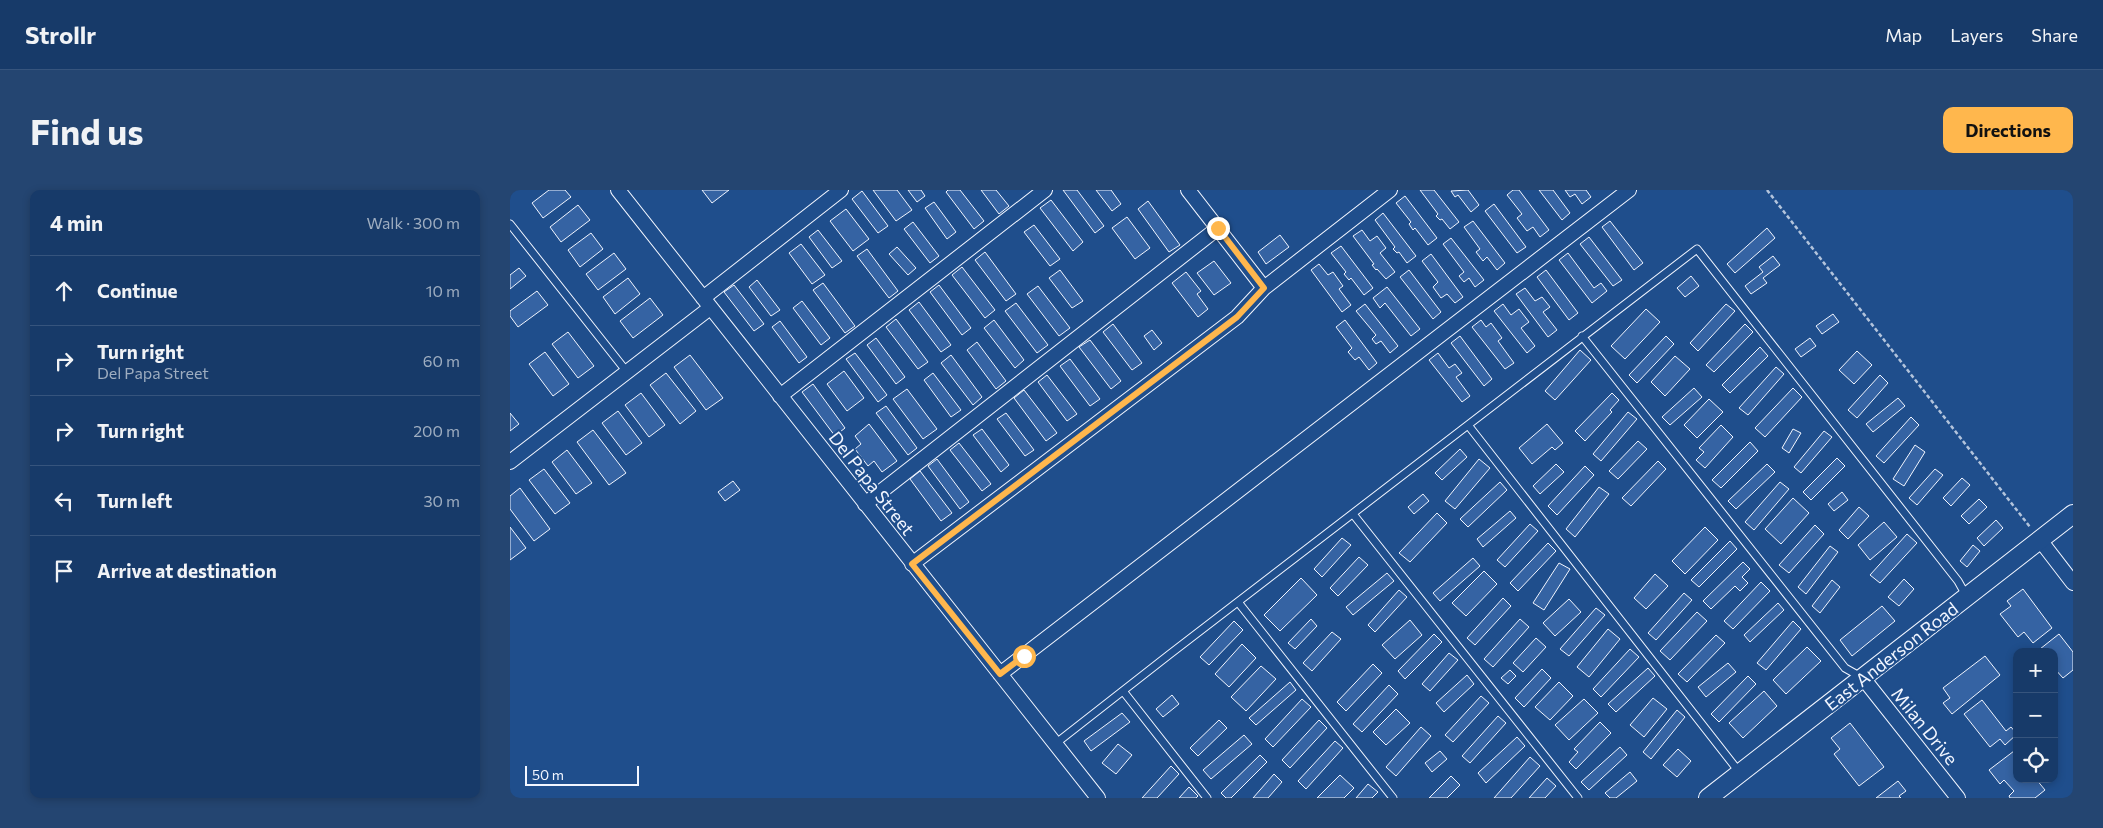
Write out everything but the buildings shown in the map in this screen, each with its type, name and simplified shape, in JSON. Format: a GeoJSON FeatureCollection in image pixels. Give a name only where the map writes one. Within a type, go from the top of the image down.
{"type":"FeatureCollection","features":[{"type":"Feature","properties":{"kind":"street","name":"Del Papa Street"},"geometry":{"type":"LineString","coordinates":[[618,190],[1098,798]]}},
{"type":"Feature","properties":{"kind":"street"},"geometry":{"type":"LineString","coordinates":[[510,462],[627,372],[706,303],[842,190]]}},
{"type":"Feature","properties":{"kind":"street"},"geometry":{"type":"LineString","coordinates":[[780,396],[1045,190]]}},
{"type":"Feature","properties":{"kind":"street"},"geometry":{"type":"LineString","coordinates":[[1188,190],[1264,288]]}},
{"type":"Feature","properties":{"kind":"street"},"geometry":{"type":"LineString","coordinates":[[912,564],[1237,317],[1264,288],[1390,190]]}},
{"type":"Feature","properties":{"kind":"street"},"geometry":{"type":"LineString","coordinates":[[1000,674],[1629,190]]}},
{"type":"Feature","properties":{"kind":"street"},"geometry":{"type":"LineString","coordinates":[[865,504],[1218,228]]}},
{"type":"Feature","properties":{"kind":"street","name":"East Anderson Road"},"geometry":{"type":"LineString","coordinates":[[1708,798],[2073,514]]}},
{"type":"Feature","properties":{"kind":"street"},"geometry":{"type":"LineString","coordinates":[[2040,540],[2073,583]]}},
{"type":"Feature","properties":{"kind":"street","name":"Milan Drive"},"geometry":{"type":"LineString","coordinates":[[1863,678],[1958,798]]}},
{"type":"Feature","properties":{"kind":"lane"},"geometry":{"type":"LineString","coordinates":[[510,224],[627,372]]}},
{"type":"Feature","properties":{"kind":"lane"},"geometry":{"type":"LineString","coordinates":[[1055,744],[1582,336],[1697,250],[1958,581],[1967,597]]}},
{"type":"Feature","properties":{"kind":"lane"},"geometry":{"type":"LineString","coordinates":[[1582,336],[1845,668],[1863,678]]}},
{"type":"Feature","properties":{"kind":"lane"},"geometry":{"type":"LineString","coordinates":[[1468,425],[1740,773]]}},
{"type":"Feature","properties":{"kind":"lane"},"geometry":{"type":"LineString","coordinates":[[1353,514],[1578,798]]}},
{"type":"Feature","properties":{"kind":"lane"},"geometry":{"type":"LineString","coordinates":[[1238,602],[1393,798]]}},
{"type":"Feature","properties":{"kind":"lane"},"geometry":{"type":"LineString","coordinates":[[1123,691],[1207,798]]}},
{"type":"Feature","properties":{"kind":"path"},"geometry":{"type":"LineString","coordinates":[[1767,190],[2040,540]]}},
{"type":"Feature","properties":{"kind":"route"},"geometry":{"type":"LineString","coordinates":[[1024,656],[1000,674],[912,564],[1237,317],[1264,288],[1218,228]]}}]}
